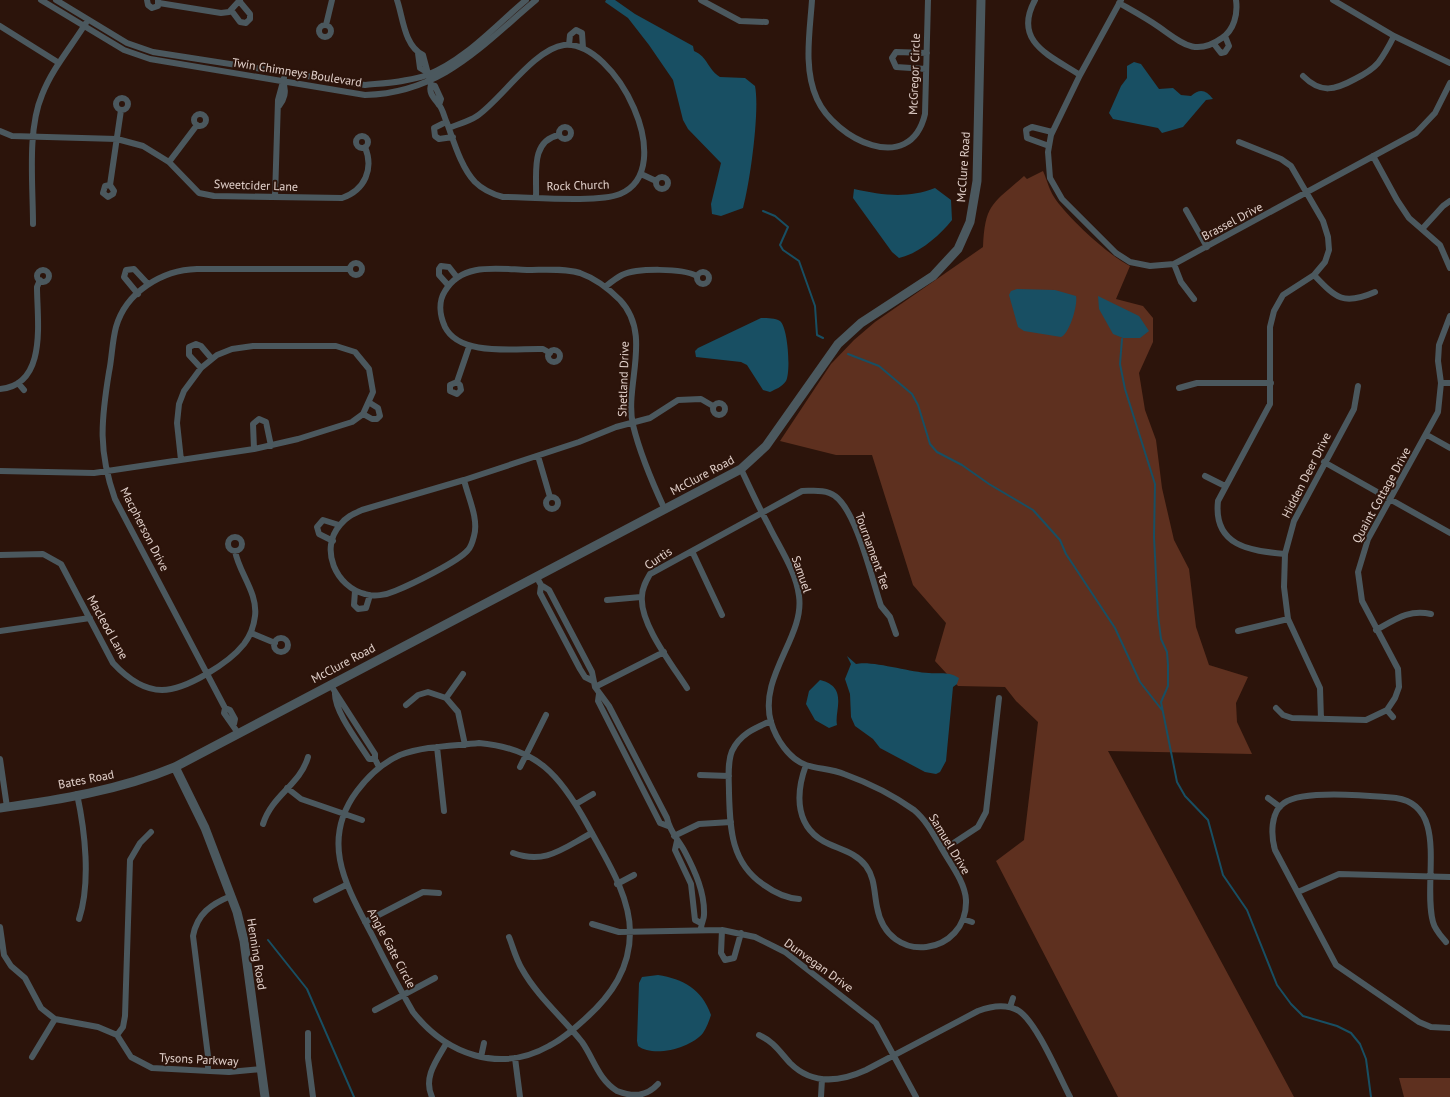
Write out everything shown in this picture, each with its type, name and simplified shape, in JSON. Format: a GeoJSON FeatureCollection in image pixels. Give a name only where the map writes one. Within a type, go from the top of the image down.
{"type":"FeatureCollection","features":[{"type":"Feature","properties":{"kind":"street","name":"Twin Chimneys Boulevard"},"geometry":{"type":"LineString","coordinates":[[41,0],[124,50],[150,60],[365,95],[401,91],[431,83],[462,63],[536,0]]}},
{"type":"Feature","properties":{"kind":"street","name":"Twin Chimneys Boulevard"},"geometry":{"type":"LineString","coordinates":[[56,0],[127,43],[153,52],[365,85],[390,83],[426,73],[458,57],[526,0]]}},
{"type":"Feature","properties":{"kind":"street"},"geometry":{"type":"LineString","coordinates":[[147,0],[150,8],[156,7],[159,2],[213,12],[232,10],[240,1],[250,14],[250,18],[246,23],[240,22],[232,10]]}},
{"type":"Feature","properties":{"kind":"street"},"geometry":{"type":"LineString","coordinates":[[326,25],[332,0]]}},
{"type":"Feature","properties":{"kind":"street"},"geometry":{"type":"LineString","coordinates":[[397,0],[407,36],[418,53],[423,55],[427,66],[426,73],[431,83]]}},
{"type":"Feature","properties":{"kind":"street"},"geometry":{"type":"LineString","coordinates":[[701,0],[740,21],[766,22]]}},
{"type":"Feature","properties":{"kind":"street","name":"McGregor Circle"},"geometry":{"type":"LineString","coordinates":[[812,0],[811,80],[823,110],[834,124],[848,136],[881,148],[910,141],[923,125],[926,114],[928,0]]}},
{"type":"Feature","properties":{"kind":"street","name":"McClure Road"},"geometry":{"type":"LineString","coordinates":[[175,767],[236,728],[330,684],[539,580],[741,469],[766,446],[838,344],[861,323],[934,276],[958,249],[970,222],[977,181],[981,0]]}},
{"type":"Feature","properties":{"kind":"street"},"geometry":{"type":"LineString","coordinates":[[1035,0],[1029,15],[1028,29],[1033,43],[1080,75]]}},
{"type":"Feature","properties":{"kind":"street"},"geometry":{"type":"LineString","coordinates":[[1120,1],[1184,45],[1198,48],[1214,44],[1225,36],[1234,24],[1236,0]]}},
{"type":"Feature","properties":{"kind":"street"},"geometry":{"type":"LineString","coordinates":[[1333,0],[1394,36],[1450,64]]}},
{"type":"Feature","properties":{"kind":"street","name":"Brassel Drive"},"geometry":{"type":"LineString","coordinates":[[1120,1],[1052,132],[1049,146],[1050,178],[1059,194],[1116,254],[1130,262],[1150,266],[1174,264],[1416,133],[1435,113],[1450,83]]}},
{"type":"Feature","properties":{"kind":"street"},"geometry":{"type":"LineString","coordinates":[[33,224],[34,137],[41,95],[59,63],[88,20]]}},
{"type":"Feature","properties":{"kind":"street"},"geometry":{"type":"LineString","coordinates":[[0,26],[59,63]]}},
{"type":"Feature","properties":{"kind":"street"},"geometry":{"type":"LineString","coordinates":[[569,46],[570,34],[576,30],[582,33],[583,48]]}},
{"type":"Feature","properties":{"kind":"street"},"geometry":{"type":"LineString","coordinates":[[1214,44],[1221,52],[1225,52],[1229,46],[1225,36]]}},
{"type":"Feature","properties":{"kind":"street"},"geometry":{"type":"LineString","coordinates":[[1303,76],[1311,84],[1319,87],[1329,89],[1343,86],[1377,65],[1394,36]]}},
{"type":"Feature","properties":{"kind":"street"},"geometry":{"type":"LineString","coordinates":[[452,137],[439,139],[435,136],[434,128],[477,116],[504,88],[550,50],[569,46],[583,48],[601,61],[632,99],[644,149],[641,174],[656,181]]}},
{"type":"Feature","properties":{"kind":"street"},"geometry":{"type":"LineString","coordinates":[[926,53],[896,52],[892,58],[896,67],[926,69]]}},
{"type":"Feature","properties":{"kind":"street"},"geometry":{"type":"LineString","coordinates":[[275,197],[276,134],[279,106],[283,101],[286,88],[283,82],[285,73]]}},
{"type":"Feature","properties":{"kind":"street","name":"Rock Church"},"geometry":{"type":"LineString","coordinates":[[431,83],[435,86],[441,99],[439,105],[466,171],[476,184],[490,193],[503,197],[608,197],[628,189],[641,174]]}},
{"type":"Feature","properties":{"kind":"street"},"geometry":{"type":"LineString","coordinates":[[110,185],[121,110]]}},
{"type":"Feature","properties":{"kind":"street"},"geometry":{"type":"LineString","coordinates":[[169,162],[197,125]]}},
{"type":"Feature","properties":{"kind":"street"},"geometry":{"type":"LineString","coordinates":[[1049,146],[1027,138],[1026,130],[1032,127],[1052,132]]}},
{"type":"Feature","properties":{"kind":"street","name":"Sweetcider Lane"},"geometry":{"type":"LineString","coordinates":[[0,131],[12,136],[117,139],[142,146],[169,162],[193,188],[203,194],[339,199],[350,195],[366,178],[370,162],[365,147]]}},
{"type":"Feature","properties":{"kind":"street"},"geometry":{"type":"LineString","coordinates":[[536,197],[539,150],[545,141],[559,135]]}},
{"type":"Feature","properties":{"kind":"street"},"geometry":{"type":"LineString","coordinates":[[1239,142],[1286,162],[1291,166],[1323,221],[1328,237],[1329,250],[1325,262],[1314,275],[1283,295],[1274,311],[1270,327],[1271,383],[1268,411],[1218,501],[1217,511],[1220,524],[1230,541],[1254,550],[1285,554]]}},
{"type":"Feature","properties":{"kind":"street"},"geometry":{"type":"LineString","coordinates":[[1373,156],[1409,218],[1440,245],[1450,268]]}},
{"type":"Feature","properties":{"kind":"street"},"geometry":{"type":"LineString","coordinates":[[1422,228],[1442,206],[1450,201]]}},
{"type":"Feature","properties":{"kind":"street"},"geometry":{"type":"LineString","coordinates":[[1186,210],[1207,247]]}},
{"type":"Feature","properties":{"kind":"street"},"geometry":{"type":"LineString","coordinates":[[1174,264],[1181,282],[1194,299]]}},
{"type":"Feature","properties":{"kind":"street","name":"Shetland Drive"},"geometry":{"type":"LineString","coordinates":[[448,286],[438,275],[439,269],[442,266],[449,267],[456,276],[471,270],[562,270],[580,273],[605,287],[622,302],[635,330],[637,346],[632,388],[633,424],[647,471],[665,510]]}},
{"type":"Feature","properties":{"kind":"street"},"geometry":{"type":"LineString","coordinates":[[138,294],[124,277],[126,270],[134,269],[148,284]]}},
{"type":"Feature","properties":{"kind":"street","name":"Macpherson Drive"},"geometry":{"type":"LineString","coordinates":[[236,728],[235,719],[230,710],[225,708],[115,499],[106,471],[101,440],[102,416],[116,328],[127,305],[148,284],[166,274],[186,269],[350,269]]}},
{"type":"Feature","properties":{"kind":"street"},"geometry":{"type":"LineString","coordinates":[[605,287],[623,274],[660,270],[687,271],[697,276]]}},
{"type":"Feature","properties":{"kind":"street"},"geometry":{"type":"LineString","coordinates":[[1314,275],[1332,294],[1350,300],[1358,300],[1375,292]]}},
{"type":"Feature","properties":{"kind":"street"},"geometry":{"type":"LineString","coordinates":[[456,276],[448,286],[440,302],[444,322],[455,340],[469,347],[544,349],[550,353]]}},
{"type":"Feature","properties":{"kind":"street"},"geometry":{"type":"LineString","coordinates":[[0,389],[18,383],[25,377],[34,362],[37,287],[40,280]]}},
{"type":"Feature","properties":{"kind":"street","name":"Quaint Cottage Drive"},"geometry":{"type":"LineString","coordinates":[[1387,710],[1399,687],[1398,670],[1362,601],[1358,572],[1368,539],[1438,412],[1441,383],[1438,361],[1439,345],[1450,316]]}},
{"type":"Feature","properties":{"kind":"street"},"geometry":{"type":"LineString","coordinates":[[201,368],[189,355],[189,347],[196,344],[200,346],[212,359]]}},
{"type":"Feature","properties":{"kind":"street"},"geometry":{"type":"LineString","coordinates":[[0,470],[106,471],[181,460],[254,449],[271,446],[334,430],[352,422],[363,414],[370,403],[373,392],[369,369],[355,352],[336,346],[253,346],[232,349],[212,359],[201,368],[184,391],[179,404],[177,423],[181,460]]}},
{"type":"Feature","properties":{"kind":"street"},"geometry":{"type":"LineString","coordinates":[[457,382],[469,347]]}},
{"type":"Feature","properties":{"kind":"street"},"geometry":{"type":"LineString","coordinates":[[1441,383],[1450,382]]}},
{"type":"Feature","properties":{"kind":"street"},"geometry":{"type":"LineString","coordinates":[[18,383],[24,390]]}},
{"type":"Feature","properties":{"kind":"street"},"geometry":{"type":"LineString","coordinates":[[1180,388],[1197,383],[1271,383]]}},
{"type":"Feature","properties":{"kind":"street","name":"Hidden Deer Drive"},"geometry":{"type":"LineString","coordinates":[[1321,719],[1320,688],[1288,619],[1284,587],[1285,554],[1294,521],[1354,409],[1358,386]]}},
{"type":"Feature","properties":{"kind":"street"},"geometry":{"type":"LineString","coordinates":[[464,480],[475,522],[474,537],[468,550],[442,567],[393,592],[370,595],[355,591],[346,586],[335,572],[330,554],[339,525],[348,517],[362,510],[538,456],[616,427],[633,424],[686,398],[701,398],[713,406]]}},
{"type":"Feature","properties":{"kind":"street"},"geometry":{"type":"LineString","coordinates":[[363,414],[372,420],[380,416],[378,408],[370,403]]}},
{"type":"Feature","properties":{"kind":"street"},"geometry":{"type":"LineString","coordinates":[[254,449],[253,424],[259,419],[266,422],[271,446]]}},
{"type":"Feature","properties":{"kind":"street"},"geometry":{"type":"LineString","coordinates":[[1427,435],[1450,448]]}},
{"type":"Feature","properties":{"kind":"street"},"geometry":{"type":"LineString","coordinates":[[538,456],[550,497]]}},
{"type":"Feature","properties":{"kind":"street"},"geometry":{"type":"LineString","coordinates":[[1324,462],[1450,533]]}},
{"type":"Feature","properties":{"kind":"street","name":"Samuel"},"geometry":{"type":"LineString","coordinates":[[741,469],[790,567],[800,598],[796,621],[770,691],[771,721]]}},
{"type":"Feature","properties":{"kind":"street"},"geometry":{"type":"LineString","coordinates":[[1205,476],[1225,486]]}},
{"type":"Feature","properties":{"kind":"street","name":"Tournament Tee"},"geometry":{"type":"LineString","coordinates":[[762,513],[802,492],[819,490],[835,496],[843,504],[853,523],[880,606],[890,617],[896,634]]}},
{"type":"Feature","properties":{"kind":"street","name":"Curtis"},"geometry":{"type":"LineString","coordinates":[[641,597],[644,585],[650,574],[762,513]]}},
{"type":"Feature","properties":{"kind":"street"},"geometry":{"type":"LineString","coordinates":[[333,541],[319,534],[317,526],[323,520],[339,525]]}},
{"type":"Feature","properties":{"kind":"street"},"geometry":{"type":"LineString","coordinates":[[236,551],[237,562],[254,599],[256,613],[251,632],[275,642]]}},
{"type":"Feature","properties":{"kind":"street"},"geometry":{"type":"LineString","coordinates":[[692,551],[722,615]]}},
{"type":"Feature","properties":{"kind":"street","name":"Macleod Lane"},"geometry":{"type":"LineString","coordinates":[[0,555],[43,554],[52,557],[61,564],[113,663],[125,677],[138,684],[160,690],[176,688],[207,673],[233,656],[245,643],[251,632]]}},
{"type":"Feature","properties":{"kind":"street"},"geometry":{"type":"LineString","coordinates":[[539,580],[540,593],[576,661],[585,677],[609,706],[667,818],[668,826],[675,839],[684,849],[698,883],[704,917],[701,926]]}},
{"type":"Feature","properties":{"kind":"street"},"geometry":{"type":"LineString","coordinates":[[355,591],[354,605],[358,609],[366,608],[370,595]]}},
{"type":"Feature","properties":{"kind":"street"},"geometry":{"type":"LineString","coordinates":[[607,600],[641,597],[642,609],[648,624],[686,688]]}},
{"type":"Feature","properties":{"kind":"street"},"geometry":{"type":"LineString","coordinates":[[1376,630],[1408,613],[1418,611],[1431,614]]}},
{"type":"Feature","properties":{"kind":"street"},"geometry":{"type":"LineString","coordinates":[[0,631],[90,618]]}},
{"type":"Feature","properties":{"kind":"street"},"geometry":{"type":"LineString","coordinates":[[1238,631],[1288,619]]}},
{"type":"Feature","properties":{"kind":"street"},"geometry":{"type":"LineString","coordinates":[[595,688],[664,652]]}},
{"type":"Feature","properties":{"kind":"street"},"geometry":{"type":"LineString","coordinates":[[446,698],[463,674]]}},
{"type":"Feature","properties":{"kind":"street"},"geometry":{"type":"LineString","coordinates":[[330,684],[375,754],[379,767]]}},
{"type":"Feature","properties":{"kind":"street"},"geometry":{"type":"LineString","coordinates":[[406,705],[418,695],[428,692],[446,698],[458,712],[465,745]]}},
{"type":"Feature","properties":{"kind":"street"},"geometry":{"type":"LineString","coordinates":[[942,850],[978,827],[986,812],[999,698]]}},
{"type":"Feature","properties":{"kind":"street"},"geometry":{"type":"LineString","coordinates":[[1276,708],[1283,716],[1292,718],[1366,720],[1387,710],[1393,718]]}},
{"type":"Feature","properties":{"kind":"street"},"geometry":{"type":"LineString","coordinates":[[520,767],[546,715]]}},
{"type":"Feature","properties":{"kind":"street"},"geometry":{"type":"LineString","coordinates":[[771,721],[751,729],[740,740],[730,760],[732,841],[739,859],[748,873],[772,891],[786,898],[799,899]]}},
{"type":"Feature","properties":{"kind":"street","name":"Samuel Drive"},"geometry":{"type":"LineString","coordinates":[[771,721],[784,748],[806,765],[842,773],[890,794],[921,816],[957,874],[965,895],[963,919]]}},
{"type":"Feature","properties":{"kind":"street","name":"Angle Gate Circle"},"geometry":{"type":"LineString","coordinates":[[491,744],[526,754],[552,772],[576,804],[592,833],[617,884],[629,914],[630,931],[627,960],[620,978],[597,1009],[572,1031],[548,1047],[515,1058],[481,1057],[446,1044],[425,1027],[403,995],[346,885],[339,842],[344,813],[366,779],[379,767],[402,755],[465,745],[491,744]]}},
{"type":"Feature","properties":{"kind":"street"},"geometry":{"type":"LineString","coordinates":[[437,748],[444,811]]}},
{"type":"Feature","properties":{"kind":"street"},"geometry":{"type":"LineString","coordinates":[[264,824],[271,805],[300,775],[308,757]]}},
{"type":"Feature","properties":{"kind":"street"},"geometry":{"type":"LineString","coordinates":[[0,759],[4,808]]}},
{"type":"Feature","properties":{"kind":"street"},"geometry":{"type":"LineString","coordinates":[[806,765],[798,797],[806,824],[819,838],[849,852],[865,865],[873,881],[879,922],[891,938],[903,945],[922,948],[934,946],[945,941],[957,930],[963,919],[972,922]]}},
{"type":"Feature","properties":{"kind":"street","name":"Bates Road"},"geometry":{"type":"LineString","coordinates":[[4,808],[142,780],[175,767]]}},
{"type":"Feature","properties":{"kind":"street","name":"Henning Road"},"geometry":{"type":"LineString","coordinates":[[175,767],[206,828],[237,912],[244,941],[265,1097]]}},
{"type":"Feature","properties":{"kind":"street"},"geometry":{"type":"LineString","coordinates":[[700,775],[729,776]]}},
{"type":"Feature","properties":{"kind":"street"},"geometry":{"type":"LineString","coordinates":[[287,788],[302,799],[362,820]]}},
{"type":"Feature","properties":{"kind":"street"},"geometry":{"type":"LineString","coordinates":[[77,794],[85,839],[84,893],[79,919]]}},
{"type":"Feature","properties":{"kind":"street"},"geometry":{"type":"LineString","coordinates":[[576,804],[594,794]]}},
{"type":"Feature","properties":{"kind":"street"},"geometry":{"type":"LineString","coordinates":[[1446,942],[1433,923],[1436,837],[1423,809],[1406,799],[1315,795],[1292,800],[1280,808],[1274,818],[1272,838],[1281,861],[1336,965],[1419,1022],[1431,1027],[1450,1028]]}},
{"type":"Feature","properties":{"kind":"street"},"geometry":{"type":"LineString","coordinates":[[1268,798],[1280,808]]}},
{"type":"Feature","properties":{"kind":"street"},"geometry":{"type":"LineString","coordinates":[[675,839],[699,824],[731,822]]}},
{"type":"Feature","properties":{"kind":"street"},"geometry":{"type":"LineString","coordinates":[[0,927],[4,955],[11,966],[25,978],[41,1008],[55,1019],[98,1028],[117,1035],[123,1027],[125,1016],[130,860],[140,843],[151,832]]}},
{"type":"Feature","properties":{"kind":"street"},"geometry":{"type":"LineString","coordinates":[[513,852],[527,858],[539,859],[592,833]]}},
{"type":"Feature","properties":{"kind":"street"},"geometry":{"type":"LineString","coordinates":[[1298,892],[1339,874],[1450,877]]}},
{"type":"Feature","properties":{"kind":"street"},"geometry":{"type":"LineString","coordinates":[[617,884],[634,875]]}},
{"type":"Feature","properties":{"kind":"street"},"geometry":{"type":"LineString","coordinates":[[316,900],[346,885]]}},
{"type":"Feature","properties":{"kind":"street"},"geometry":{"type":"LineString","coordinates":[[365,922],[423,892],[439,892]]}},
{"type":"Feature","properties":{"kind":"street"},"geometry":{"type":"LineString","coordinates":[[208,1071],[193,936],[197,919],[213,905],[231,896]]}},
{"type":"Feature","properties":{"kind":"street","name":"Dunvegan Drive"},"geometry":{"type":"LineString","coordinates":[[592,924],[607,930],[630,931],[701,926],[755,937],[785,952],[876,1023],[916,1097]]}},
{"type":"Feature","properties":{"kind":"street"},"geometry":{"type":"LineString","coordinates":[[722,930],[721,953],[725,960],[734,958],[741,933]]}},
{"type":"Feature","properties":{"kind":"street"},"geometry":{"type":"LineString","coordinates":[[509,937],[522,969],[583,1044],[596,1068],[607,1083],[623,1096],[643,1096],[658,1084]]}},
{"type":"Feature","properties":{"kind":"street"},"geometry":{"type":"LineString","coordinates":[[375,1010],[435,978]]}},
{"type":"Feature","properties":{"kind":"street"},"geometry":{"type":"LineString","coordinates":[[1010,1007],[1013,998]]}},
{"type":"Feature","properties":{"kind":"street"},"geometry":{"type":"LineString","coordinates":[[759,1035],[777,1045],[797,1069],[822,1080],[847,1078],[978,1011],[990,1006],[1010,1007],[1024,1015],[1034,1028],[1070,1097]]}},
{"type":"Feature","properties":{"kind":"street"},"geometry":{"type":"LineString","coordinates":[[32,1057],[55,1019]]}},
{"type":"Feature","properties":{"kind":"street"},"geometry":{"type":"LineString","coordinates":[[308,1034],[308,1058],[313,1097]]}},
{"type":"Feature","properties":{"kind":"street","name":"Tysons Parkway"},"geometry":{"type":"LineString","coordinates":[[117,1035],[131,1056],[152,1068],[244,1072],[261,1069]]}},
{"type":"Feature","properties":{"kind":"street"},"geometry":{"type":"LineString","coordinates":[[481,1057],[484,1043]]}},
{"type":"Feature","properties":{"kind":"street"},"geometry":{"type":"LineString","coordinates":[[432,1097],[428,1089],[430,1074],[446,1044]]}},
{"type":"Feature","properties":{"kind":"street"},"geometry":{"type":"LineString","coordinates":[[515,1058],[520,1097]]}},
{"type":"Feature","properties":{"kind":"street"},"geometry":{"type":"LineString","coordinates":[[821,1097],[822,1080]]}},
{"type":"Feature","properties":{"kind":"shaded area"},"geometry":{"type":"Polygon","coordinates":[[[1043,171],[1054,197],[1068,214],[1100,245],[1130,266],[1116,299],[1143,306],[1153,318],[1153,342],[1139,373],[1145,410],[1156,440],[1162,488],[1174,540],[1189,569],[1196,627],[1209,665],[1248,677],[1236,703],[1237,722],[1252,754],[1108,751],[1294,1097],[1118,1097],[996,861],[1024,840],[1038,722],[1016,701],[1005,687],[958,686],[935,661],[946,623],[913,585],[872,455],[836,455],[780,441],[831,364],[854,340],[875,322],[983,247],[986,221],[998,199],[1024,176],[1027,179],[1043,171]]]}},
{"type":"Feature","properties":{"kind":"shaded area"},"geometry":{"type":"Polygon","coordinates":[[[1399,1078],[1450,1078],[1450,1097],[1404,1097],[1399,1078]]]}},
{"type":"Feature","properties":{"kind":"water"},"geometry":{"type":"Polygon","coordinates":[[[606,0],[615,0],[635,14],[693,46],[694,51],[720,77],[745,78],[755,86],[754,147],[743,208],[721,216],[712,214],[711,204],[721,163],[688,129],[683,120],[673,80],[649,45],[628,18],[605,2],[606,0]]]}},
{"type":"Feature","properties":{"kind":"water"},"geometry":{"type":"Polygon","coordinates":[[[1134,62],[1141,64],[1159,89],[1173,88],[1181,95],[1191,96],[1203,91],[1213,99],[1206,100],[1183,127],[1162,133],[1158,128],[1113,119],[1109,113],[1121,86],[1127,78],[1127,66],[1134,62]]]}},
{"type":"Feature","properties":{"kind":"water"},"geometry":{"type":"Polygon","coordinates":[[[935,188],[951,200],[952,220],[929,243],[907,256],[899,258],[892,252],[853,198],[854,189],[904,195],[935,188]]]}},
{"type":"Feature","properties":{"kind":"water"},"geometry":{"type":"Polygon","coordinates":[[[1017,289],[1055,290],[1076,296],[1073,318],[1061,337],[1024,331],[1018,327],[1009,295],[1011,291],[1017,289]]]}},
{"type":"Feature","properties":{"kind":"water"},"geometry":{"type":"Polygon","coordinates":[[[1098,296],[1139,316],[1149,331],[1140,338],[1123,338],[1113,334],[1099,309],[1098,296]]]}},
{"type":"Feature","properties":{"kind":"water"},"geometry":{"type":"Polygon","coordinates":[[[761,318],[780,321],[785,332],[788,350],[788,376],[779,388],[770,392],[763,390],[747,365],[741,362],[696,357],[695,351],[698,348],[761,318]]]}},
{"type":"Feature","properties":{"kind":"water"},"geometry":{"type":"Polygon","coordinates":[[[847,656],[856,664],[863,663],[948,674],[959,678],[957,684],[953,687],[946,761],[940,772],[936,774],[925,772],[880,748],[873,739],[855,726],[851,717],[850,694],[845,679],[851,664],[847,656]]]}},
{"type":"Feature","properties":{"kind":"water"},"geometry":{"type":"Polygon","coordinates":[[[820,680],[829,683],[837,694],[837,725],[829,728],[815,720],[806,704],[809,691],[820,680]]]}},
{"type":"Feature","properties":{"kind":"water"},"geometry":{"type":"Polygon","coordinates":[[[658,975],[676,979],[697,992],[711,1015],[703,1033],[690,1043],[672,1050],[645,1050],[638,1046],[637,1041],[639,983],[642,977],[658,975]]]}},
{"type":"Feature","properties":{"kind":"waterway"},"geometry":{"type":"LineString","coordinates":[[763,211],[775,216],[788,227],[780,245],[783,250],[799,261],[815,306],[817,335],[823,338]]}},
{"type":"Feature","properties":{"kind":"waterway"},"geometry":{"type":"LineString","coordinates":[[1122,339],[1120,364],[1125,389],[1155,484],[1154,537],[1158,615],[1161,639],[1167,652],[1168,665],[1168,686],[1161,702],[1177,782],[1185,796],[1208,820],[1223,875],[1247,910],[1277,985],[1303,1016],[1337,1026],[1351,1033],[1360,1044],[1366,1059],[1371,1097]]}},
{"type":"Feature","properties":{"kind":"waterway"},"geometry":{"type":"LineString","coordinates":[[848,354],[879,366],[912,394],[918,405],[930,444],[937,452],[962,465],[989,484],[1033,510],[1060,540],[1066,554],[1115,628],[1140,682],[1162,710]]}},
{"type":"Feature","properties":{"kind":"waterway"},"geometry":{"type":"LineString","coordinates":[[268,940],[307,989],[354,1097]]}}]}
